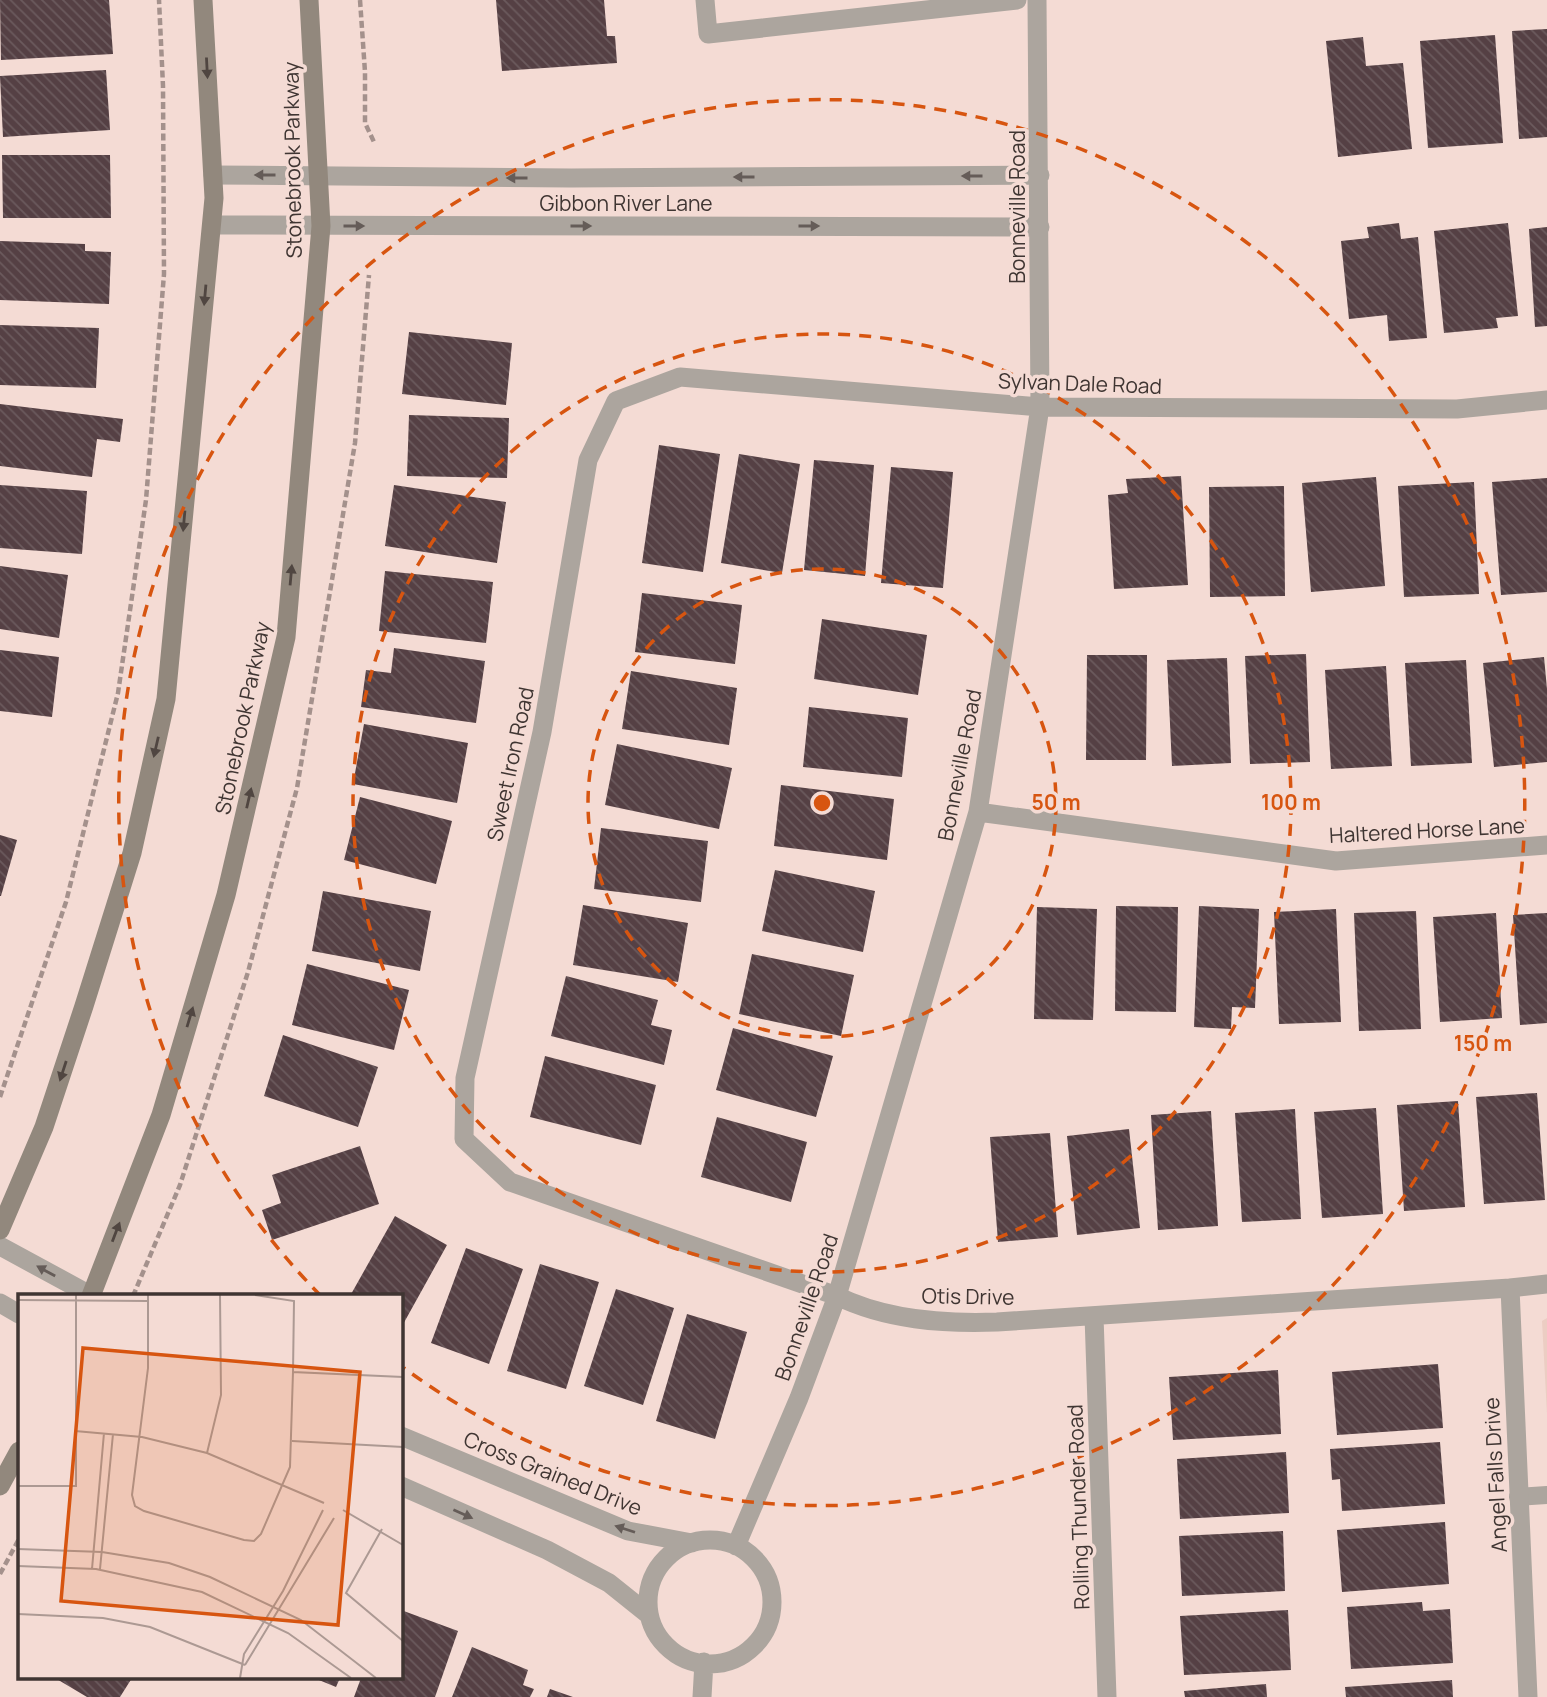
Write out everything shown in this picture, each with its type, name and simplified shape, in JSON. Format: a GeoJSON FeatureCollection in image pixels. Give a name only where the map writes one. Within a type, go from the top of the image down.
{"type":"FeatureCollection","features":[{"type":"Feature","properties":{"kind":"main road"},"geometry":{"type":"LineString","coordinates":[[0,1230],[44,1127],[132,853],[166,699],[214,198],[203,0]]}},
{"type":"Feature","properties":{"kind":"main road","name":"Stonebrook Parkway"},"geometry":{"type":"LineString","coordinates":[[93,1294],[161,1115],[211,947],[226,895],[286,637],[321,226],[309,0]]}},
{"type":"Feature","properties":{"kind":"main road"},"geometry":{"type":"LineString","coordinates":[[0,1486],[18,1453]]}},
{"type":"Feature","properties":{"kind":"street"},"geometry":{"type":"LineString","coordinates":[[705,0],[708,34],[1017,0]]}},
{"type":"Feature","properties":{"kind":"street","name":"Bonneville Road"},"geometry":{"type":"LineString","coordinates":[[736,1546],[799,1398],[837,1296],[978,812],[1040,407],[1037,0]]}},
{"type":"Feature","properties":{"kind":"street","name":"Gibbon River Lane"},"geometry":{"type":"LineString","coordinates":[[214,175],[598,178],[1040,175]]}},
{"type":"Feature","properties":{"kind":"street","name":"Gibbon River Lane"},"geometry":{"type":"LineString","coordinates":[[212,225],[1040,227]]}},
{"type":"Feature","properties":{"kind":"street","name":"Sylvan Dale Road"},"geometry":{"type":"LineString","coordinates":[[616,401],[680,377],[1040,407],[1457,409],[1547,400]]}},
{"type":"Feature","properties":{"kind":"street","name":"Sweet Iron Road"},"geometry":{"type":"LineString","coordinates":[[464,1139],[465,1078],[542,732],[588,460],[616,401]]}},
{"type":"Feature","properties":{"kind":"street","name":"Haltered Horse Lane"},"geometry":{"type":"LineString","coordinates":[[978,812],[1336,861],[1547,845]]}},
{"type":"Feature","properties":{"kind":"street","name":"Otis Drive"},"geometry":{"type":"LineString","coordinates":[[464,1139],[510,1182],[877,1311],[937,1322],[967,1323],[1094,1316],[1510,1288]]}},
{"type":"Feature","properties":{"kind":"street"},"geometry":{"type":"LineString","coordinates":[[0,1246],[88,1294]]}},
{"type":"Feature","properties":{"kind":"street"},"geometry":{"type":"LineString","coordinates":[[1510,1288],[1547,1284]]}},
{"type":"Feature","properties":{"kind":"street","name":"Angel Falls Drive"},"geometry":{"type":"LineString","coordinates":[[1510,1288],[1528,1697]]}},
{"type":"Feature","properties":{"kind":"street"},"geometry":{"type":"LineString","coordinates":[[0,1303],[18,1313]]}},
{"type":"Feature","properties":{"kind":"street","name":"Rolling Thunder Road"},"geometry":{"type":"LineString","coordinates":[[1094,1316],[1107,1697]]}},
{"type":"Feature","properties":{"kind":"street","name":"Cross Grained Drive"},"geometry":{"type":"LineString","coordinates":[[402,1436],[628,1531],[692,1543]]}},
{"type":"Feature","properties":{"kind":"street"},"geometry":{"type":"LineString","coordinates":[[402,1486],[557,1556],[609,1583],[649,1615]]}},
{"type":"Feature","properties":{"kind":"street"},"geometry":{"type":"LineString","coordinates":[[716,1541],[736,1546],[756,1561],[767,1579],[772,1599],[766,1628],[759,1639],[743,1653],[724,1661],[704,1662],[684,1657],[667,1646],[657,1633],[649,1615],[646,1594],[655,1574],[664,1560],[692,1543],[716,1541]]}},
{"type":"Feature","properties":{"kind":"street"},"geometry":{"type":"LineString","coordinates":[[702,1697],[704,1662]]}},
{"type":"Feature","properties":{"kind":"lane"},"geometry":{"type":"LineString","coordinates":[[1518,1497],[1547,1495]]}},
{"type":"Feature","properties":{"kind":"path"},"geometry":{"type":"LineString","coordinates":[[0,1097],[66,902],[118,693],[144,513],[164,274],[163,86],[159,0]]}},
{"type":"Feature","properties":{"kind":"path"},"geometry":{"type":"LineString","coordinates":[[360,0],[365,123],[374,142]]}},
{"type":"Feature","properties":{"kind":"path"},"geometry":{"type":"LineString","coordinates":[[0,1574],[18,1541]]}},
{"type":"Feature","properties":{"kind":"shaded area"},"geometry":{"type":"Polygon","coordinates":[[[1547,1318],[1547,1414],[1542,1321],[1547,1318]]]}},
{"type":"Feature","properties":{"kind":"building"},"geometry":{"type":"Polygon","coordinates":[[[0,0],[109,0],[113,54],[1,60],[0,0]]]}},
{"type":"Feature","properties":{"kind":"building"},"geometry":{"type":"Polygon","coordinates":[[[496,0],[604,0],[607,36],[615,36],[617,63],[502,71],[496,0]]]}},
{"type":"Feature","properties":{"kind":"building"},"geometry":{"type":"Polygon","coordinates":[[[1547,29],[1547,137],[1519,139],[1512,31],[1547,29]]]}},
{"type":"Feature","properties":{"kind":"building"},"geometry":{"type":"Polygon","coordinates":[[[1495,35],[1503,143],[1428,148],[1420,41],[1495,35]]]}},
{"type":"Feature","properties":{"kind":"building"},"geometry":{"type":"Polygon","coordinates":[[[1363,37],[1366,66],[1403,63],[1412,149],[1338,157],[1326,41],[1363,37]]]}},
{"type":"Feature","properties":{"kind":"building"},"geometry":{"type":"Polygon","coordinates":[[[106,70],[110,130],[3,137],[0,76],[106,70]]]}},
{"type":"Feature","properties":{"kind":"building"},"geometry":{"type":"Polygon","coordinates":[[[2,155],[110,155],[111,218],[3,218],[2,155]]]}},
{"type":"Feature","properties":{"kind":"building"},"geometry":{"type":"Polygon","coordinates":[[[1399,223],[1401,239],[1418,237],[1427,338],[1389,341],[1387,315],[1349,319],[1341,241],[1369,238],[1367,227],[1399,223]]]}},
{"type":"Feature","properties":{"kind":"building"},"geometry":{"type":"Polygon","coordinates":[[[1508,223],[1518,316],[1496,318],[1498,328],[1444,333],[1434,231],[1508,223]]]}},
{"type":"Feature","properties":{"kind":"building"},"geometry":{"type":"Polygon","coordinates":[[[1547,227],[1547,326],[1535,327],[1529,229],[1547,227]]]}},
{"type":"Feature","properties":{"kind":"building"},"geometry":{"type":"Polygon","coordinates":[[[0,241],[85,244],[85,251],[111,252],[109,304],[0,300],[0,241]]]}},
{"type":"Feature","properties":{"kind":"building"},"geometry":{"type":"Polygon","coordinates":[[[0,325],[99,328],[96,388],[0,385],[0,325]]]}},
{"type":"Feature","properties":{"kind":"building"},"geometry":{"type":"Polygon","coordinates":[[[409,332],[512,343],[506,405],[402,394],[409,332]]]}},
{"type":"Feature","properties":{"kind":"building"},"geometry":{"type":"Polygon","coordinates":[[[0,404],[123,419],[120,442],[97,439],[92,477],[0,466],[0,404]]]}},
{"type":"Feature","properties":{"kind":"building"},"geometry":{"type":"Polygon","coordinates":[[[409,415],[509,418],[507,478],[407,476],[409,415]]]}},
{"type":"Feature","properties":{"kind":"building"},"geometry":{"type":"Polygon","coordinates":[[[659,445],[720,454],[703,572],[642,563],[659,445]]]}},
{"type":"Feature","properties":{"kind":"building"},"geometry":{"type":"Polygon","coordinates":[[[739,454],[800,464],[782,573],[721,563],[739,454]]]}},
{"type":"Feature","properties":{"kind":"building"},"geometry":{"type":"Polygon","coordinates":[[[814,460],[874,465],[865,576],[804,570],[814,460]]]}},
{"type":"Feature","properties":{"kind":"building"},"geometry":{"type":"Polygon","coordinates":[[[891,467],[953,472],[943,588],[881,583],[891,467]]]}},
{"type":"Feature","properties":{"kind":"building"},"geometry":{"type":"Polygon","coordinates":[[[1181,476],[1188,585],[1114,589],[1108,495],[1128,493],[1126,479],[1181,476]]]}},
{"type":"Feature","properties":{"kind":"building"},"geometry":{"type":"Polygon","coordinates":[[[1376,477],[1385,586],[1311,592],[1302,483],[1376,477]]]}},
{"type":"Feature","properties":{"kind":"building"},"geometry":{"type":"Polygon","coordinates":[[[1547,478],[1547,592],[1501,595],[1492,482],[1547,478]]]}},
{"type":"Feature","properties":{"kind":"building"},"geometry":{"type":"Polygon","coordinates":[[[1474,482],[1479,594],[1404,597],[1398,486],[1474,482]]]}},
{"type":"Feature","properties":{"kind":"building"},"geometry":{"type":"Polygon","coordinates":[[[0,485],[87,491],[82,554],[0,548],[0,485]]]}},
{"type":"Feature","properties":{"kind":"building"},"geometry":{"type":"Polygon","coordinates":[[[394,485],[506,502],[497,563],[385,546],[394,485]]]}},
{"type":"Feature","properties":{"kind":"building"},"geometry":{"type":"Polygon","coordinates":[[[1284,486],[1285,596],[1210,597],[1209,487],[1284,486]]]}},
{"type":"Feature","properties":{"kind":"building"},"geometry":{"type":"Polygon","coordinates":[[[0,566],[68,575],[59,638],[0,629],[0,566]]]}},
{"type":"Feature","properties":{"kind":"building"},"geometry":{"type":"Polygon","coordinates":[[[385,571],[493,582],[486,643],[379,631],[385,571]]]}},
{"type":"Feature","properties":{"kind":"building"},"geometry":{"type":"Polygon","coordinates":[[[642,593],[742,605],[735,664],[635,652],[642,593]]]}},
{"type":"Feature","properties":{"kind":"building"},"geometry":{"type":"Polygon","coordinates":[[[822,619],[927,635],[918,695],[814,679],[822,619]]]}},
{"type":"Feature","properties":{"kind":"building"},"geometry":{"type":"Polygon","coordinates":[[[394,648],[485,661],[476,723],[361,707],[366,670],[391,673],[394,648]]]}},
{"type":"Feature","properties":{"kind":"building"},"geometry":{"type":"Polygon","coordinates":[[[0,650],[59,657],[52,717],[0,711],[0,650]]]}},
{"type":"Feature","properties":{"kind":"building"},"geometry":{"type":"Polygon","coordinates":[[[1306,654],[1310,762],[1250,764],[1245,656],[1306,654]]]}},
{"type":"Feature","properties":{"kind":"building"},"geometry":{"type":"Polygon","coordinates":[[[1087,655],[1147,655],[1146,760],[1086,760],[1087,655]]]}},
{"type":"Feature","properties":{"kind":"building"},"geometry":{"type":"Polygon","coordinates":[[[1544,657],[1547,762],[1494,767],[1483,663],[1544,657]]]}},
{"type":"Feature","properties":{"kind":"building"},"geometry":{"type":"Polygon","coordinates":[[[1227,658],[1231,763],[1172,766],[1167,660],[1227,658]]]}},
{"type":"Feature","properties":{"kind":"building"},"geometry":{"type":"Polygon","coordinates":[[[1466,660],[1472,763],[1411,766],[1405,663],[1466,660]]]}},
{"type":"Feature","properties":{"kind":"building"},"geometry":{"type":"Polygon","coordinates":[[[1386,666],[1392,766],[1331,769],[1325,670],[1386,666]]]}},
{"type":"Feature","properties":{"kind":"building"},"geometry":{"type":"Polygon","coordinates":[[[631,671],[737,688],[729,745],[622,729],[631,671]]]}},
{"type":"Feature","properties":{"kind":"building"},"geometry":{"type":"Polygon","coordinates":[[[809,707],[908,718],[902,777],[803,767],[809,707]]]}},
{"type":"Feature","properties":{"kind":"building"},"geometry":{"type":"Polygon","coordinates":[[[364,724],[468,743],[457,803],[353,784],[364,724]]]}},
{"type":"Feature","properties":{"kind":"building"},"geometry":{"type":"Polygon","coordinates":[[[617,744],[732,768],[719,829],[605,805],[617,744]]]}},
{"type":"Feature","properties":{"kind":"building"},"geometry":{"type":"Polygon","coordinates":[[[781,785],[894,799],[887,860],[774,846],[781,785]]]}},
{"type":"Feature","properties":{"kind":"building"},"geometry":{"type":"Polygon","coordinates":[[[360,797],[452,821],[436,884],[344,860],[360,797]]]}},
{"type":"Feature","properties":{"kind":"building"},"geometry":{"type":"Polygon","coordinates":[[[601,828],[708,841],[701,902],[594,889],[601,828]]]}},
{"type":"Feature","properties":{"kind":"building"},"geometry":{"type":"Polygon","coordinates":[[[0,835],[17,840],[1,896],[0,896],[0,835]]]}},
{"type":"Feature","properties":{"kind":"building"},"geometry":{"type":"Polygon","coordinates":[[[775,870],[875,891],[863,952],[762,931],[775,870]]]}},
{"type":"Feature","properties":{"kind":"building"},"geometry":{"type":"Polygon","coordinates":[[[323,891],[431,911],[420,971],[312,951],[323,891]]]}},
{"type":"Feature","properties":{"kind":"building"},"geometry":{"type":"Polygon","coordinates":[[[583,905],[688,923],[678,982],[573,965],[583,905]]]}},
{"type":"Feature","properties":{"kind":"building"},"geometry":{"type":"Polygon","coordinates":[[[1116,906],[1178,907],[1176,1012],[1115,1011],[1116,906]]]}},
{"type":"Feature","properties":{"kind":"building"},"geometry":{"type":"Polygon","coordinates":[[[1199,906],[1259,909],[1255,1008],[1232,1007],[1231,1029],[1194,1027],[1199,906]]]}},
{"type":"Feature","properties":{"kind":"building"},"geometry":{"type":"Polygon","coordinates":[[[1037,907],[1097,909],[1093,1020],[1034,1019],[1037,907]]]}},
{"type":"Feature","properties":{"kind":"building"},"geometry":{"type":"Polygon","coordinates":[[[1336,909],[1341,1022],[1279,1024],[1274,912],[1336,909]]]}},
{"type":"Feature","properties":{"kind":"building"},"geometry":{"type":"Polygon","coordinates":[[[1416,911],[1421,1029],[1359,1031],[1354,913],[1416,911]]]}},
{"type":"Feature","properties":{"kind":"building"},"geometry":{"type":"Polygon","coordinates":[[[1496,913],[1502,1018],[1440,1022],[1433,917],[1496,913]]]}},
{"type":"Feature","properties":{"kind":"building"},"geometry":{"type":"Polygon","coordinates":[[[1547,913],[1547,1023],[1520,1025],[1513,915],[1547,913]]]}},
{"type":"Feature","properties":{"kind":"building"},"geometry":{"type":"Polygon","coordinates":[[[752,954],[854,975],[841,1036],[739,1014],[752,954]]]}},
{"type":"Feature","properties":{"kind":"building"},"geometry":{"type":"Polygon","coordinates":[[[307,964],[409,990],[394,1050],[292,1025],[307,964]]]}},
{"type":"Feature","properties":{"kind":"building"},"geometry":{"type":"Polygon","coordinates":[[[566,976],[658,1000],[651,1025],[672,1030],[664,1065],[551,1036],[566,976]]]}},
{"type":"Feature","properties":{"kind":"building"},"geometry":{"type":"Polygon","coordinates":[[[733,1028],[833,1056],[816,1117],[716,1090],[733,1028]]]}},
{"type":"Feature","properties":{"kind":"building"},"geometry":{"type":"Polygon","coordinates":[[[283,1035],[378,1067],[358,1127],[264,1096],[283,1035]]]}},
{"type":"Feature","properties":{"kind":"building"},"geometry":{"type":"Polygon","coordinates":[[[545,1056],[656,1085],[641,1145],[530,1117],[545,1056]]]}},
{"type":"Feature","properties":{"kind":"building"},"geometry":{"type":"Polygon","coordinates":[[[1537,1093],[1545,1200],[1484,1204],[1476,1097],[1537,1093]]]}},
{"type":"Feature","properties":{"kind":"building"},"geometry":{"type":"Polygon","coordinates":[[[1458,1101],[1465,1207],[1404,1211],[1397,1105],[1458,1101]]]}},
{"type":"Feature","properties":{"kind":"building"},"geometry":{"type":"Polygon","coordinates":[[[1376,1108],[1383,1214],[1322,1218],[1314,1112],[1376,1108]]]}},
{"type":"Feature","properties":{"kind":"building"},"geometry":{"type":"Polygon","coordinates":[[[1295,1109],[1301,1219],[1242,1222],[1235,1113],[1295,1109]]]}},
{"type":"Feature","properties":{"kind":"building"},"geometry":{"type":"Polygon","coordinates":[[[1211,1111],[1218,1226],[1158,1230],[1151,1115],[1211,1111]]]}},
{"type":"Feature","properties":{"kind":"building"},"geometry":{"type":"Polygon","coordinates":[[[717,1117],[807,1142],[791,1202],[701,1177],[717,1117]]]}},
{"type":"Feature","properties":{"kind":"building"},"geometry":{"type":"Polygon","coordinates":[[[1129,1129],[1140,1228],[1077,1235],[1067,1136],[1129,1129]]]}},
{"type":"Feature","properties":{"kind":"building"},"geometry":{"type":"Polygon","coordinates":[[[1050,1133],[1058,1237],[998,1242],[990,1137],[1050,1133]]]}},
{"type":"Feature","properties":{"kind":"building"},"geometry":{"type":"Polygon","coordinates":[[[360,1146],[379,1204],[272,1240],[262,1210],[281,1203],[272,1175],[360,1146]]]}},
{"type":"Feature","properties":{"kind":"building"},"geometry":{"type":"Polygon","coordinates":[[[395,1216],[447,1245],[402,1326],[402,1294],[351,1294],[395,1216]]]}},
{"type":"Feature","properties":{"kind":"building"},"geometry":{"type":"Polygon","coordinates":[[[466,1248],[523,1269],[489,1364],[431,1343],[466,1248]]]}},
{"type":"Feature","properties":{"kind":"building"},"geometry":{"type":"Polygon","coordinates":[[[540,1264],[599,1282],[566,1389],[507,1371],[540,1264]]]}},
{"type":"Feature","properties":{"kind":"building"},"geometry":{"type":"Polygon","coordinates":[[[616,1289],[674,1308],[643,1405],[584,1386],[616,1289]]]}},
{"type":"Feature","properties":{"kind":"building"},"geometry":{"type":"Polygon","coordinates":[[[687,1314],[747,1332],[715,1439],[656,1421],[687,1314]]]}},
{"type":"Feature","properties":{"kind":"building"},"geometry":{"type":"Polygon","coordinates":[[[1438,1364],[1443,1428],[1337,1435],[1332,1372],[1438,1364]]]}},
{"type":"Feature","properties":{"kind":"building"},"geometry":{"type":"Polygon","coordinates":[[[1278,1370],[1281,1434],[1173,1440],[1169,1377],[1278,1370]]]}},
{"type":"Feature","properties":{"kind":"building"},"geometry":{"type":"Polygon","coordinates":[[[1440,1442],[1445,1504],[1342,1511],[1340,1479],[1332,1480],[1330,1449],[1440,1442]]]}},
{"type":"Feature","properties":{"kind":"building"},"geometry":{"type":"Polygon","coordinates":[[[1286,1452],[1289,1513],[1180,1519],[1177,1459],[1286,1452]]]}},
{"type":"Feature","properties":{"kind":"building"},"geometry":{"type":"Polygon","coordinates":[[[1445,1522],[1449,1584],[1342,1592],[1337,1530],[1445,1522]]]}},
{"type":"Feature","properties":{"kind":"building"},"geometry":{"type":"Polygon","coordinates":[[[1283,1531],[1285,1591],[1182,1596],[1179,1536],[1283,1531]]]}},
{"type":"Feature","properties":{"kind":"building"},"geometry":{"type":"Polygon","coordinates":[[[1422,1602],[1423,1611],[1450,1609],[1453,1663],[1351,1669],[1347,1607],[1422,1602]]]}},
{"type":"Feature","properties":{"kind":"building"},"geometry":{"type":"Polygon","coordinates":[[[402,1610],[458,1631],[435,1697],[354,1697],[360,1680],[402,1680],[402,1610]]]}},
{"type":"Feature","properties":{"kind":"building"},"geometry":{"type":"Polygon","coordinates":[[[1288,1610],[1291,1670],[1184,1675],[1180,1616],[1288,1610]]]}},
{"type":"Feature","properties":{"kind":"building"},"geometry":{"type":"Polygon","coordinates":[[[472,1647],[528,1670],[523,1685],[534,1689],[530,1697],[452,1697],[472,1647]]]}},
{"type":"Feature","properties":{"kind":"building"},"geometry":{"type":"Polygon","coordinates":[[[58,1680],[131,1680],[120,1697],[87,1697],[58,1680]]]}},
{"type":"Feature","properties":{"kind":"building"},"geometry":{"type":"Polygon","coordinates":[[[319,1680],[339,1680],[336,1687],[319,1680]]]}},
{"type":"Feature","properties":{"kind":"building"},"geometry":{"type":"Polygon","coordinates":[[[1452,1680],[1453,1697],[1346,1697],[1345,1687],[1452,1680]]]}},
{"type":"Feature","properties":{"kind":"building"},"geometry":{"type":"Polygon","coordinates":[[[1266,1684],[1267,1697],[1185,1697],[1184,1691],[1266,1684]]]}},
{"type":"Feature","properties":{"kind":"building"},"geometry":{"type":"Polygon","coordinates":[[[550,1689],[573,1697],[547,1697],[550,1689]]]}}]}
